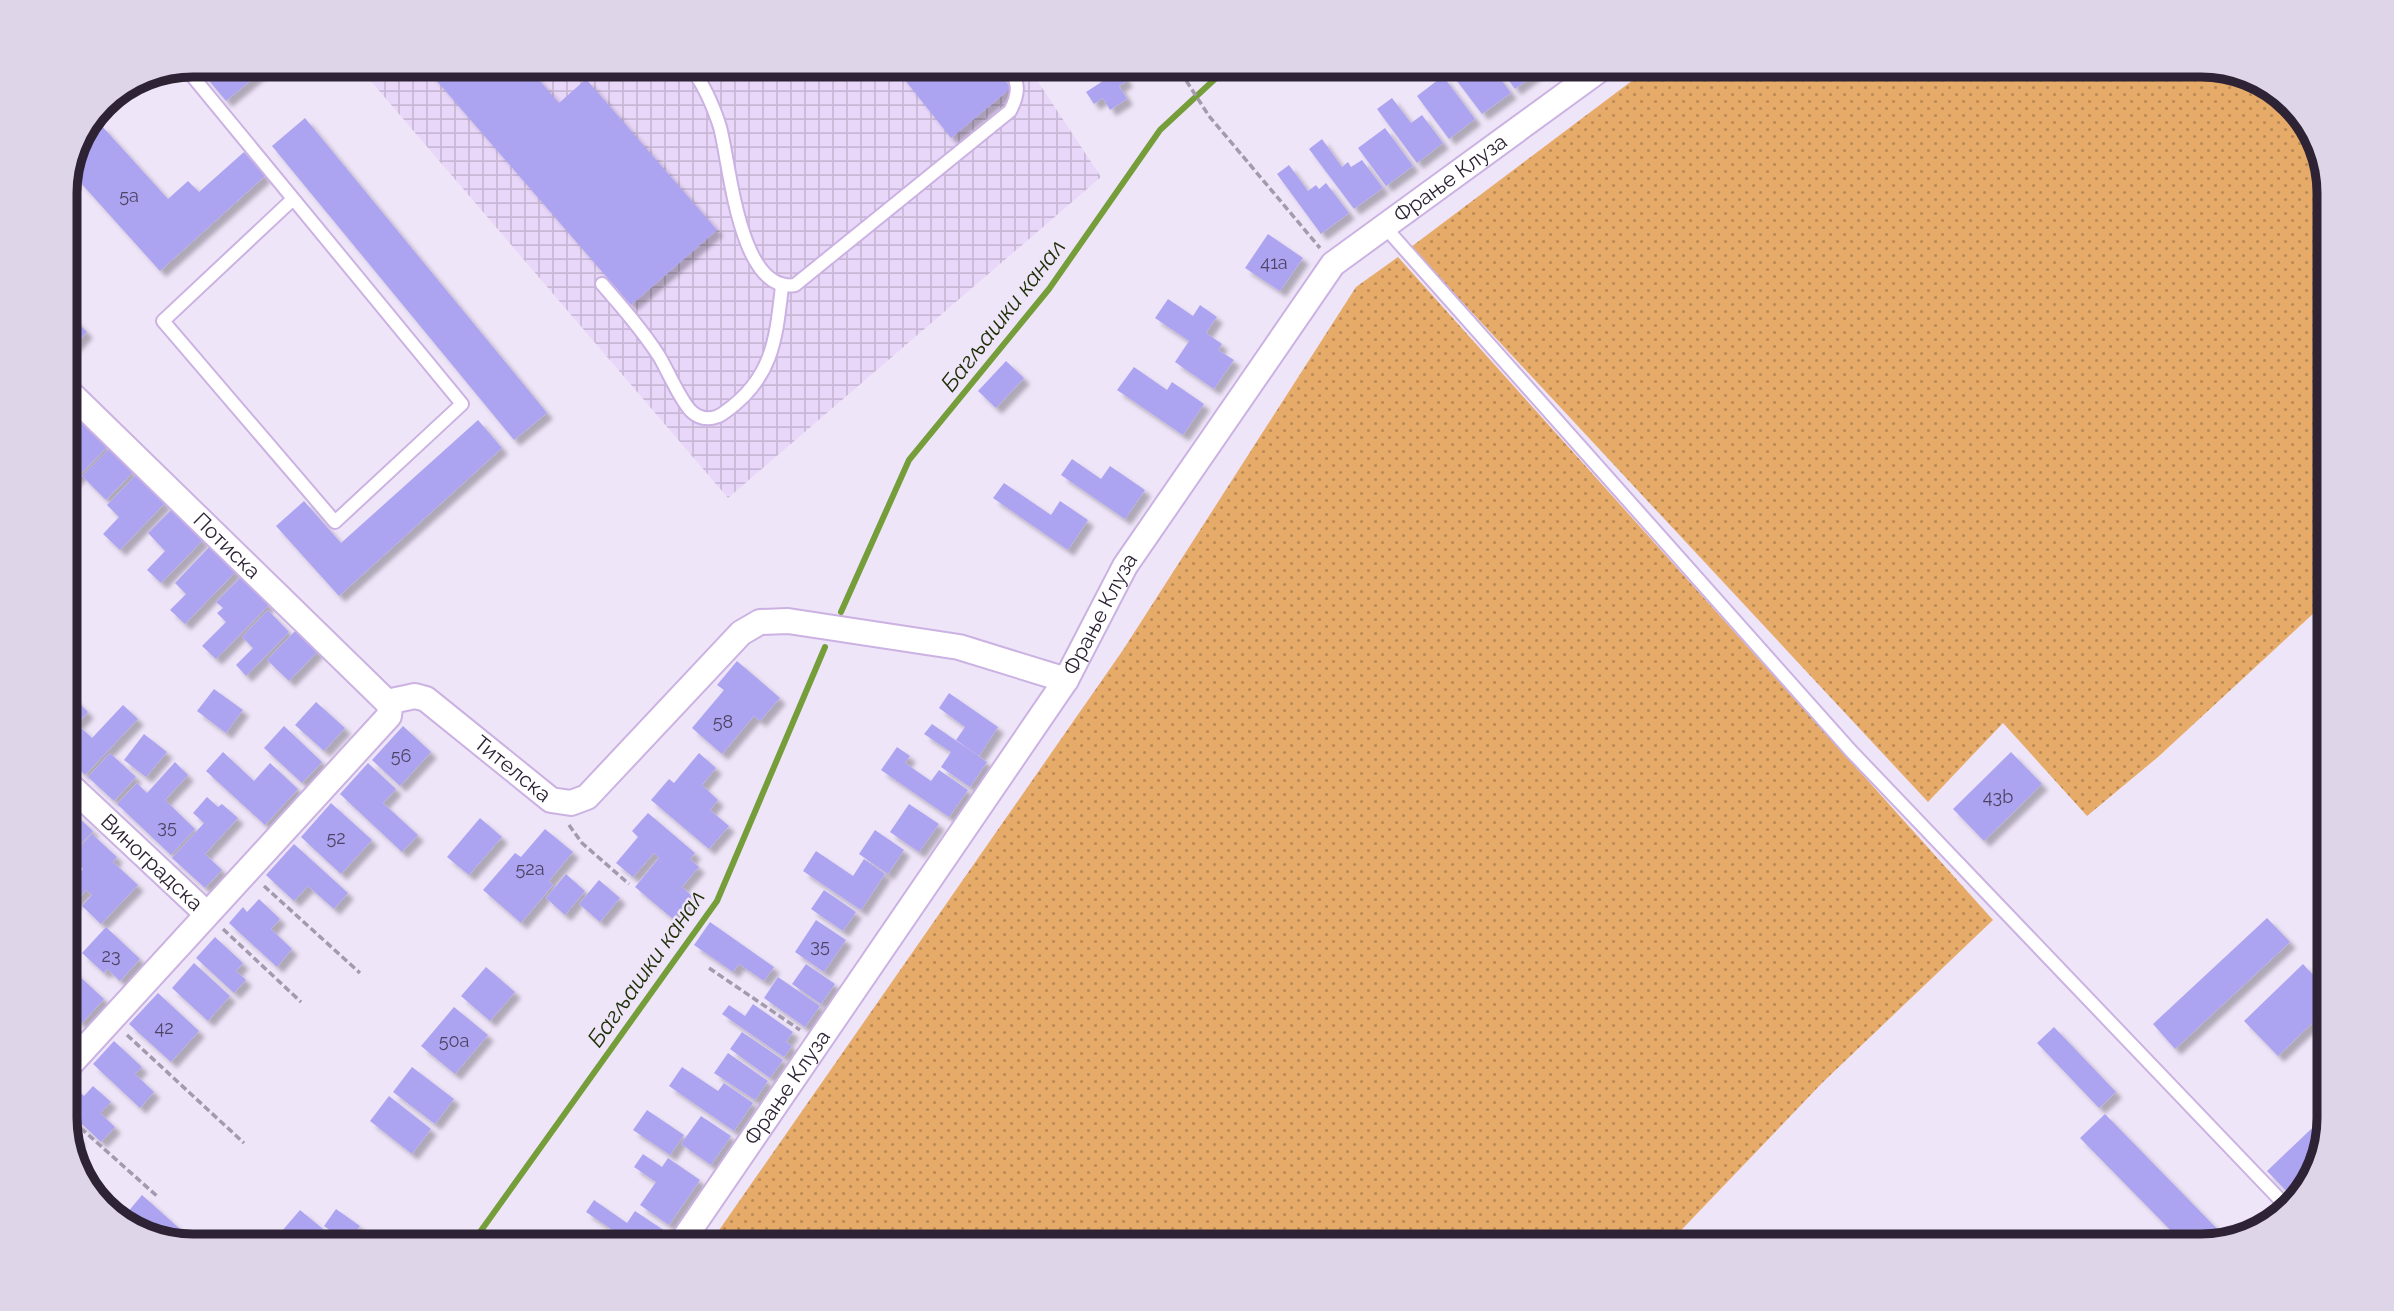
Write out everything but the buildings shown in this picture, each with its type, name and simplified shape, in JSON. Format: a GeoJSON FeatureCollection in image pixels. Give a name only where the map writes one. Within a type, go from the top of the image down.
{"type":"FeatureCollection","features":[{"type":"Feature","properties":{"kind":"street","name":"Фрање Клуза"},"geometry":{"type":"LineString","coordinates":[[687,1234],[1066,680],[1125,566],[1333,264],[1589,77]]}},
{"type":"Feature","properties":{"kind":"street","name":"Потиска"},"geometry":{"type":"LineString","coordinates":[[77,400],[387,702]]}},
{"type":"Feature","properties":{"kind":"street","name":"Тителска"},"geometry":{"type":"LineString","coordinates":[[387,702],[415,696],[426,699],[551,800],[570,803],[587,797],[741,633],[760,622],[788,621],[959,648],[1066,680]]}},
{"type":"Feature","properties":{"kind":"street"},"geometry":{"type":"LineString","coordinates":[[77,1057],[389,716],[390,707],[387,702]]}},
{"type":"Feature","properties":{"kind":"street","name":"Виноградска"},"geometry":{"type":"LineString","coordinates":[[77,792],[207,914]]}},
{"type":"Feature","properties":{"kind":"lane"},"geometry":{"type":"LineString","coordinates":[[193,77],[463,404],[335,522],[163,321],[293,199]]}},
{"type":"Feature","properties":{"kind":"lane"},"geometry":{"type":"LineString","coordinates":[[697,77],[716,117],[730,184],[749,248],[769,278],[782,286],[795,285],[1010,111],[1018,86],[1016,77]]}},
{"type":"Feature","properties":{"kind":"lane"},"geometry":{"type":"LineString","coordinates":[[1384,226],[1851,751],[2282,1201]]}},
{"type":"Feature","properties":{"kind":"lane"},"geometry":{"type":"LineString","coordinates":[[602,284],[640,329],[668,371],[688,408],[697,416],[708,419],[720,416],[735,405],[748,393],[764,370],[774,344],[782,286]]}},
{"type":"Feature","properties":{"kind":"path"},"geometry":{"type":"LineString","coordinates":[[1182,77],[1209,116],[1333,264]]}},
{"type":"Feature","properties":{"kind":"path"},"geometry":{"type":"LineString","coordinates":[[551,800],[582,843],[629,884]]}},
{"type":"Feature","properties":{"kind":"path"},"geometry":{"type":"LineString","coordinates":[[247,871],[360,973]]}},
{"type":"Feature","properties":{"kind":"path"},"geometry":{"type":"LineString","coordinates":[[207,914],[301,1002]]}},
{"type":"Feature","properties":{"kind":"path"},"geometry":{"type":"LineString","coordinates":[[709,968],[819,1043]]}},
{"type":"Feature","properties":{"kind":"path"},"geometry":{"type":"LineString","coordinates":[[111,1020],[244,1143]]}},
{"type":"Feature","properties":{"kind":"path"},"geometry":{"type":"LineString","coordinates":[[77,1125],[158,1197]]}},
{"type":"Feature","properties":{"kind":"shaded area"},"geometry":{"type":"Polygon","coordinates":[[[367,77],[1035,77],[1101,177],[728,498],[367,77]]]}},
{"type":"Feature","properties":{"kind":"shaded area"},"geometry":{"type":"Polygon","coordinates":[[[1637,77],[2201,77],[2238,83],[2266,96],[2288,116],[2305,142],[2315,170],[2317,610],[2158,757],[2087,816],[2003,723],[1928,802],[1411,247],[1637,77]]]}},
{"type":"Feature","properties":{"kind":"shaded area"},"geometry":{"type":"Polygon","coordinates":[[[1398,257],[1993,920],[1822,1083],[1677,1234],[716,1234],[1123,650],[1356,287],[1398,257]]]}},
{"type":"Feature","properties":{"kind":"waterway","name":"Багљашки канал"},"geometry":{"type":"LineString","coordinates":[[841,612],[909,460],[1049,289],[1160,130],[1217,77]]}},
{"type":"Feature","properties":{"kind":"waterway","name":"Багљашки канал"},"geometry":{"type":"LineString","coordinates":[[479,1234],[717,901],[825,647]]}}]}
